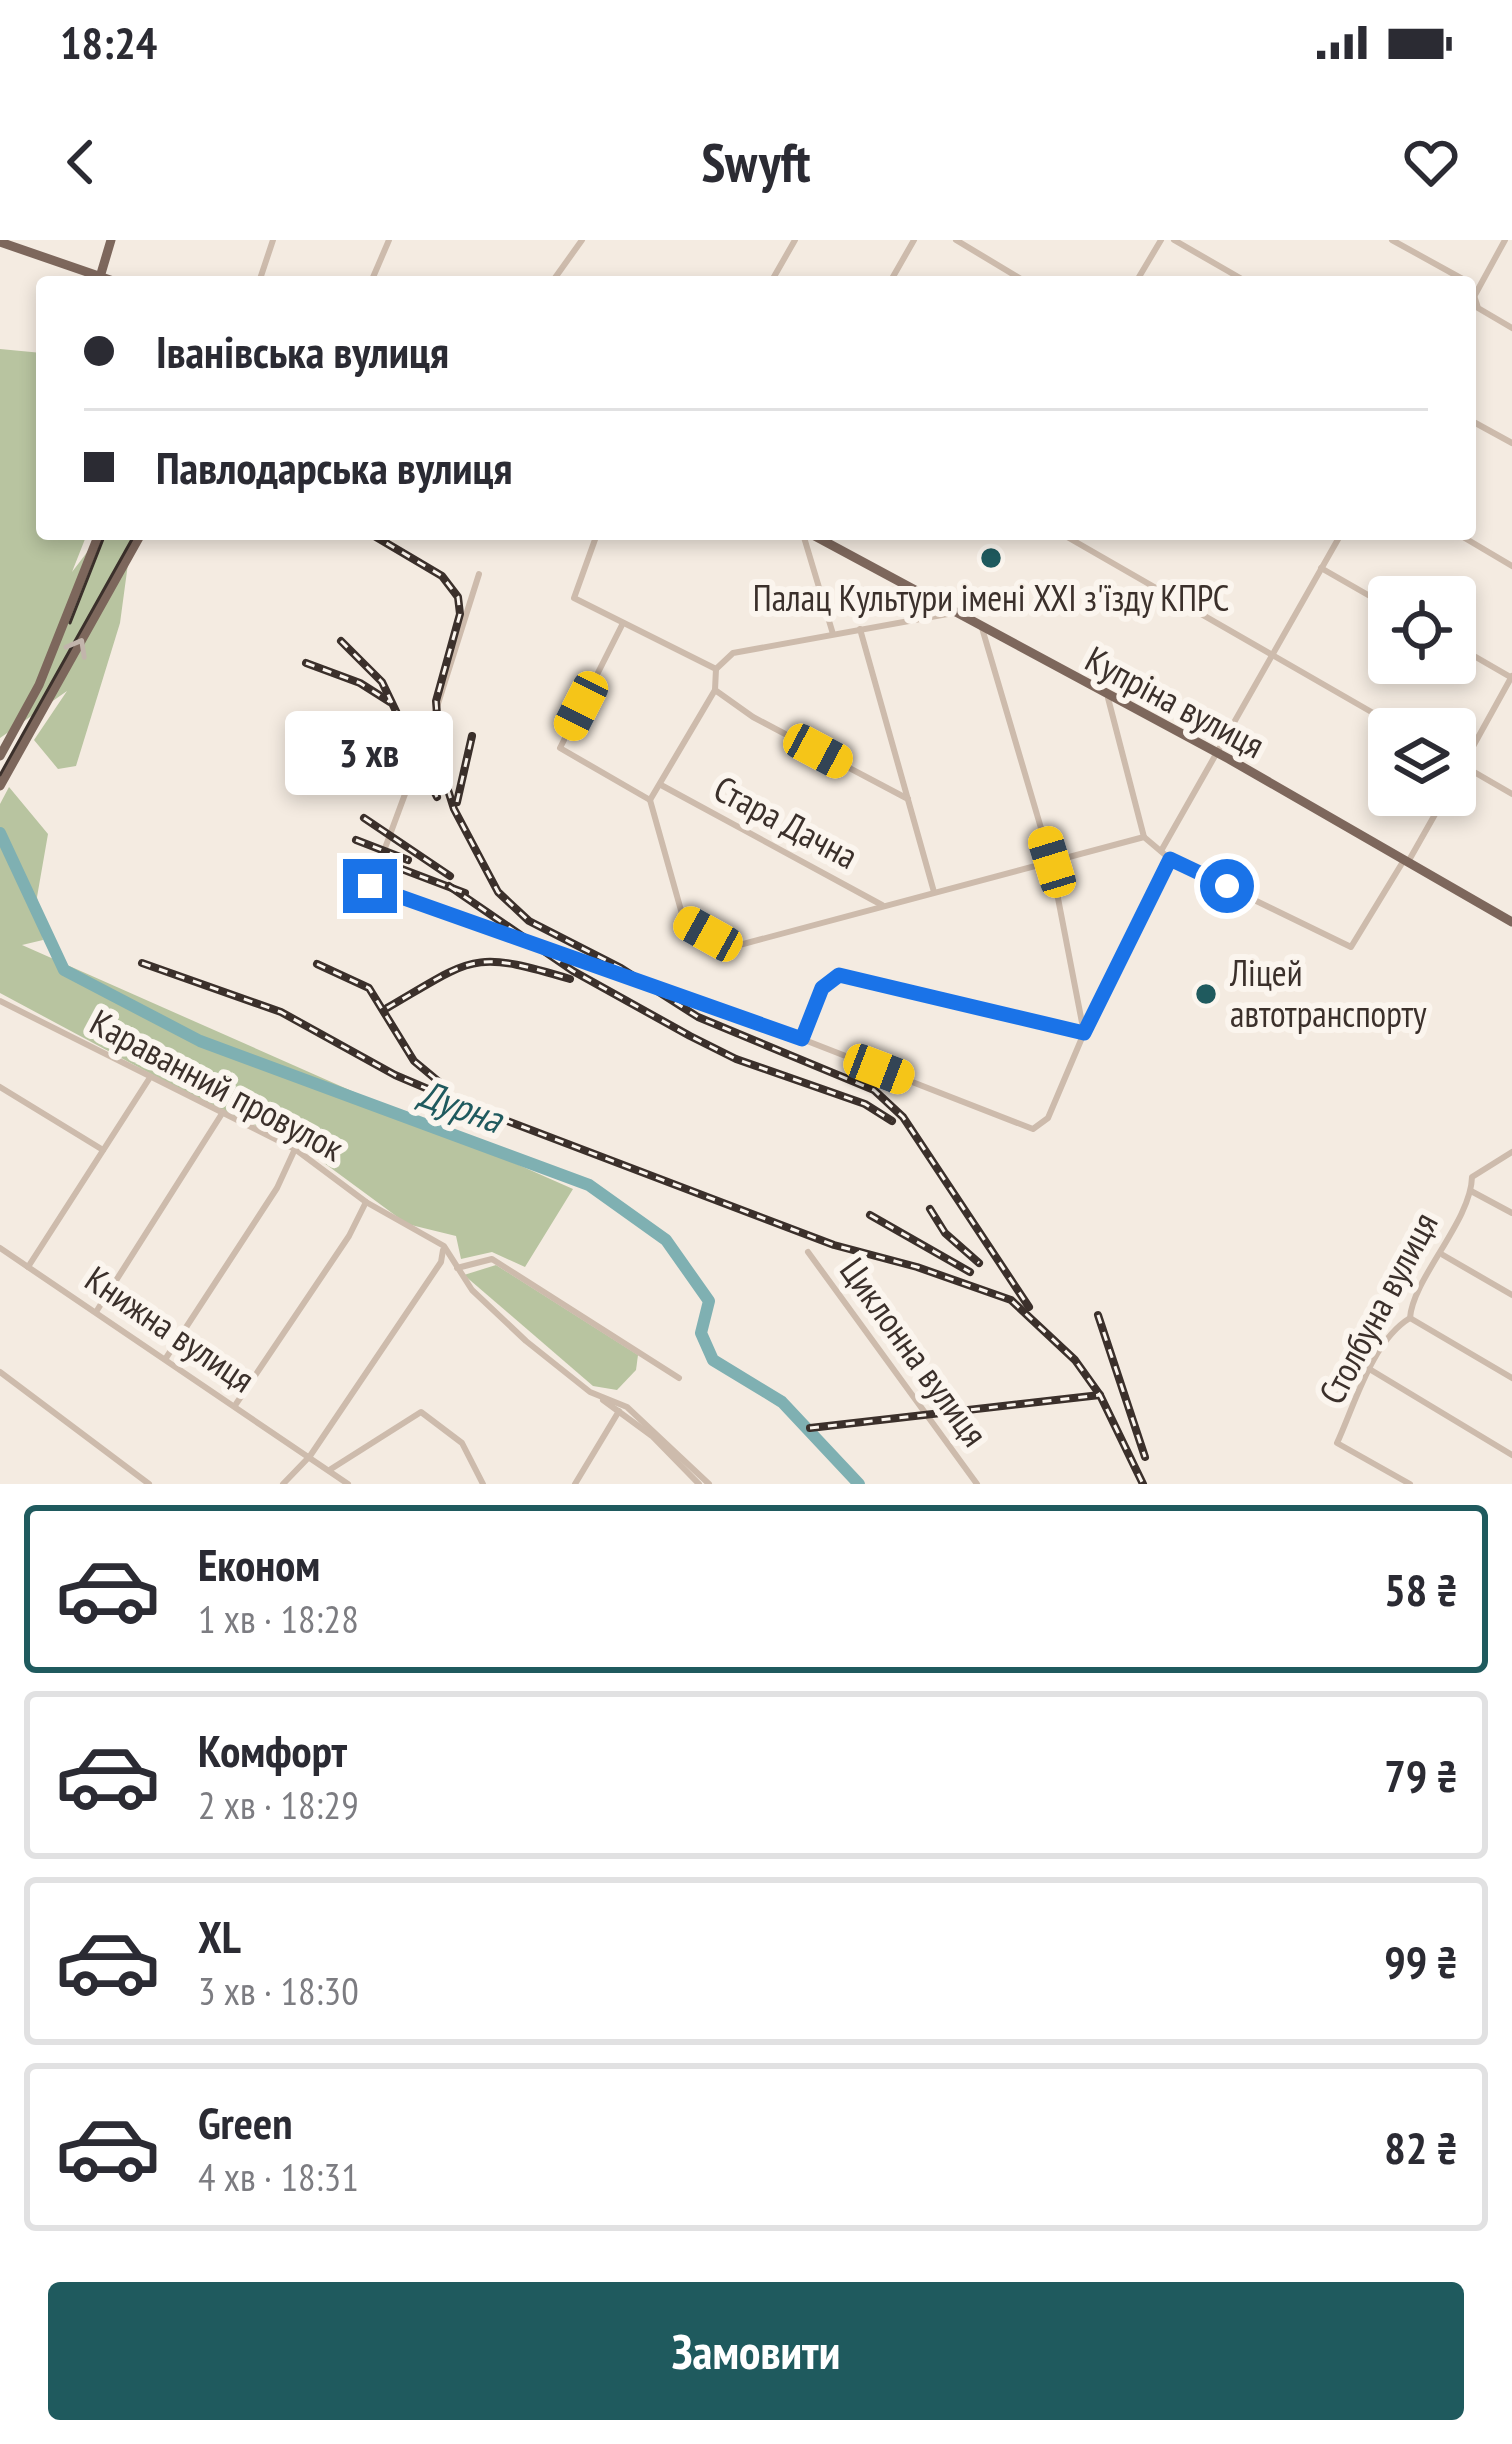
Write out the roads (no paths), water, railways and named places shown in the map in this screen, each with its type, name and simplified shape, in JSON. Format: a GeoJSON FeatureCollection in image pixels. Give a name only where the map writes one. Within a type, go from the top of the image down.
{"type":"FeatureCollection","features":[{"type":"Feature","properties":{"kind":"main road"},"geometry":{"type":"LineString","coordinates":[[100,276],[111,240]]}},
{"type":"Feature","properties":{"kind":"main road"},"geometry":{"type":"LineString","coordinates":[[0,242],[97,276]]}},
{"type":"Feature","properties":{"kind":"main road"},"geometry":{"type":"LineString","coordinates":[[0,756],[39,685],[97,540]]}},
{"type":"Feature","properties":{"kind":"main road"},"geometry":{"type":"LineString","coordinates":[[0,785],[138,540]]}},
{"type":"Feature","properties":{"kind":"main road","name":"Купріна вулиця"},"geometry":{"type":"LineString","coordinates":[[818,540],[1512,922]]}},
{"type":"Feature","properties":{"kind":"street"},"geometry":{"type":"LineString","coordinates":[[261,276],[273,240]]}},
{"type":"Feature","properties":{"kind":"street"},"geometry":{"type":"LineString","coordinates":[[373,276],[388,240]]}},
{"type":"Feature","properties":{"kind":"street"},"geometry":{"type":"LineString","coordinates":[[556,276],[582,240]]}},
{"type":"Feature","properties":{"kind":"street"},"geometry":{"type":"LineString","coordinates":[[775,276],[795,240]]}},
{"type":"Feature","properties":{"kind":"street"},"geometry":{"type":"LineString","coordinates":[[893,276],[914,240]]}},
{"type":"Feature","properties":{"kind":"street"},"geometry":{"type":"LineString","coordinates":[[956,240],[1016,276]]}},
{"type":"Feature","properties":{"kind":"street"},"geometry":{"type":"LineString","coordinates":[[1140,276],[1161,240]]}},
{"type":"Feature","properties":{"kind":"street"},"geometry":{"type":"LineString","coordinates":[[1174,240],[1237,276]]}},
{"type":"Feature","properties":{"kind":"street"},"geometry":{"type":"LineString","coordinates":[[1392,240],[1456,276]]}},
{"type":"Feature","properties":{"kind":"street"},"geometry":{"type":"LineString","coordinates":[[1476,294],[1505,240]]}},
{"type":"Feature","properties":{"kind":"street"},"geometry":{"type":"LineString","coordinates":[[1476,300],[1478,308],[1512,328]]}},
{"type":"Feature","properties":{"kind":"street"},"geometry":{"type":"LineString","coordinates":[[1476,423],[1512,443]]}},
{"type":"Feature","properties":{"kind":"street"},"geometry":{"type":"LineString","coordinates":[[595,540],[574,598],[716,669]]}},
{"type":"Feature","properties":{"kind":"street"},"geometry":{"type":"LineString","coordinates":[[809,540],[834,634]]}},
{"type":"Feature","properties":{"kind":"street"},"geometry":{"type":"LineString","coordinates":[[1073,540],[1368,709]]}},
{"type":"Feature","properties":{"kind":"street"},"geometry":{"type":"LineString","coordinates":[[1161,851],[1337,540]]}},
{"type":"Feature","properties":{"kind":"street"},"geometry":{"type":"LineString","coordinates":[[1468,540],[1512,566]]}},
{"type":"Feature","properties":{"kind":"street"},"geometry":{"type":"LineString","coordinates":[[1321,568],[1368,595]]}},
{"type":"Feature","properties":{"kind":"street"},"geometry":{"type":"LineString","coordinates":[[479,574],[370,886],[802,1039],[1033,1129],[1048,1118],[1084,1033],[1170,859]]}},
{"type":"Feature","properties":{"kind":"street"},"geometry":{"type":"LineString","coordinates":[[650,800],[716,690],[716,669],[733,653],[953,613]]}},
{"type":"Feature","properties":{"kind":"street"},"geometry":{"type":"LineString","coordinates":[[623,623],[560,748],[650,800],[685,921],[732,947],[1144,837]]}},
{"type":"Feature","properties":{"kind":"street"},"geometry":{"type":"LineString","coordinates":[[982,628],[1052,862],[1084,1033]]}},
{"type":"Feature","properties":{"kind":"street"},"geometry":{"type":"LineString","coordinates":[[860,629],[935,893]]}},
{"type":"Feature","properties":{"kind":"street"},"geometry":{"type":"LineString","coordinates":[[1476,657],[1512,677],[1476,735]]}},
{"type":"Feature","properties":{"kind":"street"},"geometry":{"type":"LineString","coordinates":[[716,690],[753,717],[908,799]]}},
{"type":"Feature","properties":{"kind":"street"},"geometry":{"type":"LineString","coordinates":[[1108,698],[1144,837],[1170,859],[1352,947],[1433,816]]}},
{"type":"Feature","properties":{"kind":"street"},"geometry":{"type":"LineString","coordinates":[[1476,773],[1512,794]]}},
{"type":"Feature","properties":{"kind":"street","name":"Стара Дачна"},"geometry":{"type":"LineString","coordinates":[[661,785],[886,907]]}},
{"type":"Feature","properties":{"kind":"street"},"geometry":{"type":"LineString","coordinates":[[802,1039],[822,988],[839,975],[1084,1033]]}},
{"type":"Feature","properties":{"kind":"street","name":"Караванний провулок"},"geometry":{"type":"LineString","coordinates":[[0,1001],[295,1149],[366,1202],[444,1246],[472,1290],[590,1392]]}},
{"type":"Feature","properties":{"kind":"street"},"geometry":{"type":"LineString","coordinates":[[28,1267],[149,1079]]}},
{"type":"Feature","properties":{"kind":"street"},"geometry":{"type":"LineString","coordinates":[[0,1088],[103,1150]]}},
{"type":"Feature","properties":{"kind":"street"},"geometry":{"type":"LineString","coordinates":[[96,1312],[223,1112]]}},
{"type":"Feature","properties":{"kind":"street"},"geometry":{"type":"LineString","coordinates":[[166,1358],[277,1188],[295,1149]]}},
{"type":"Feature","properties":{"kind":"street","name":"Столбуна вулиця"},"geometry":{"type":"LineString","coordinates":[[1410,1484],[1337,1443],[1370,1370],[1398,1325],[1410,1318],[1411,1302],[1443,1255],[1446,1237],[1472,1191],[1472,1177],[1512,1152]]}},
{"type":"Feature","properties":{"kind":"street"},"geometry":{"type":"LineString","coordinates":[[1472,1191],[1512,1213]]}},
{"type":"Feature","properties":{"kind":"street"},"geometry":{"type":"LineString","coordinates":[[236,1404],[349,1236],[366,1202]]}},
{"type":"Feature","properties":{"kind":"street"},"geometry":{"type":"LineString","coordinates":[[283,1484],[310,1456],[441,1262],[444,1246]]}},
{"type":"Feature","properties":{"kind":"street","name":"Книжна вулиця"},"geometry":{"type":"LineString","coordinates":[[0,1248],[236,1404],[347,1484]]}},
{"type":"Feature","properties":{"kind":"street","name":"Циклонна вулиця"},"geometry":{"type":"LineString","coordinates":[[808,1252],[977,1484]]}},
{"type":"Feature","properties":{"kind":"street"},"geometry":{"type":"LineString","coordinates":[[1443,1255],[1512,1295]]}},
{"type":"Feature","properties":{"kind":"street"},"geometry":{"type":"LineString","coordinates":[[458,1268],[492,1258],[680,1378]]}},
{"type":"Feature","properties":{"kind":"street"},"geometry":{"type":"LineString","coordinates":[[1410,1318],[1512,1378]]}},
{"type":"Feature","properties":{"kind":"street"},"geometry":{"type":"LineString","coordinates":[[1370,1370],[1512,1455]]}},
{"type":"Feature","properties":{"kind":"street"},"geometry":{"type":"LineString","coordinates":[[0,1372],[149,1484]]}},
{"type":"Feature","properties":{"kind":"street"},"geometry":{"type":"LineString","coordinates":[[590,1392],[620,1411],[699,1484]]}},
{"type":"Feature","properties":{"kind":"street"},"geometry":{"type":"LineString","coordinates":[[590,1392],[627,1407],[709,1484]]}},
{"type":"Feature","properties":{"kind":"street"},"geometry":{"type":"LineString","coordinates":[[575,1484],[620,1411]]}},
{"type":"Feature","properties":{"kind":"street"},"geometry":{"type":"LineString","coordinates":[[331,1469],[386,1439],[421,1412],[450,1432],[483,1484]]}},
{"type":"Feature","properties":{"kind":"waterway","name":"Дурна"},"geometry":{"type":"LineString","coordinates":[[0,833],[64,970],[200,1041],[589,1185],[666,1240],[709,1301],[701,1333],[713,1360],[782,1402],[859,1484]]}},
{"type":"Feature","properties":{"kind":"tram line"},"geometry":{"type":"LineString","coordinates":[[70,623],[103,540]]}},
{"type":"Feature","properties":{"kind":"tram line"},"geometry":{"type":"LineString","coordinates":[[0,775],[132,540]]}},
{"type":"Feature","properties":{"kind":"railway"},"geometry":{"type":"LineString","coordinates":[[381,540],[442,576],[458,597],[460,614],[436,701],[441,768],[454,809],[498,892],[529,921],[621,968],[698,1017],[874,1090],[903,1117],[1029,1307]]}},
{"type":"Feature","properties":{"kind":"railway"},"geometry":{"type":"LineString","coordinates":[[341,641],[382,682],[437,797]]}},
{"type":"Feature","properties":{"kind":"railway"},"geometry":{"type":"LineString","coordinates":[[306,663],[360,683],[390,702]]}},
{"type":"Feature","properties":{"kind":"railway"},"geometry":{"type":"LineString","coordinates":[[457,802],[472,736]]}},
{"type":"Feature","properties":{"kind":"railway"},"geometry":{"type":"LineString","coordinates":[[364,818],[450,876]]}},
{"type":"Feature","properties":{"kind":"railway"},"geometry":{"type":"LineString","coordinates":[[356,840],[408,860]]}},
{"type":"Feature","properties":{"kind":"railway"},"geometry":{"type":"LineString","coordinates":[[386,863],[465,893]]}},
{"type":"Feature","properties":{"kind":"railway"},"geometry":{"type":"LineString","coordinates":[[449,886],[573,971],[690,1036],[736,1059],[865,1104],[892,1121]]}},
{"type":"Feature","properties":{"kind":"railway"},"geometry":{"type":"LineString","coordinates":[[142,963],[281,1012],[395,1075],[468,1106],[834,1245],[917,1267],[1011,1300],[1075,1360],[1100,1395],[1143,1484]]}},
{"type":"Feature","properties":{"kind":"railway"},"geometry":{"type":"LineString","coordinates":[[317,964],[369,988],[414,1061],[444,1086]]}},
{"type":"Feature","properties":{"kind":"railway"},"geometry":{"type":"LineString","coordinates":[[387,1008],[438,978],[474,964],[512,964],[570,979]]}},
{"type":"Feature","properties":{"kind":"railway"},"geometry":{"type":"LineString","coordinates":[[930,1209],[945,1233],[979,1263]]}},
{"type":"Feature","properties":{"kind":"railway"},"geometry":{"type":"LineString","coordinates":[[870,1215],[970,1272]]}},
{"type":"Feature","properties":{"kind":"railway"},"geometry":{"type":"LineString","coordinates":[[1098,1315],[1145,1457]]}},
{"type":"Feature","properties":{"kind":"railway"},"geometry":{"type":"LineString","coordinates":[[810,1428],[1100,1395]]}},
{"type":"Feature","properties":{"kind":"place","name":"Палац Культури імені XXI з'їзду КПРС"},"geometry":{"type":"Point","coordinates":[991,558]}},
{"type":"Feature","properties":{"kind":"place","name":"Ліцей автотранспорту"},"geometry":{"type":"Point","coordinates":[1206,994]}}]}
